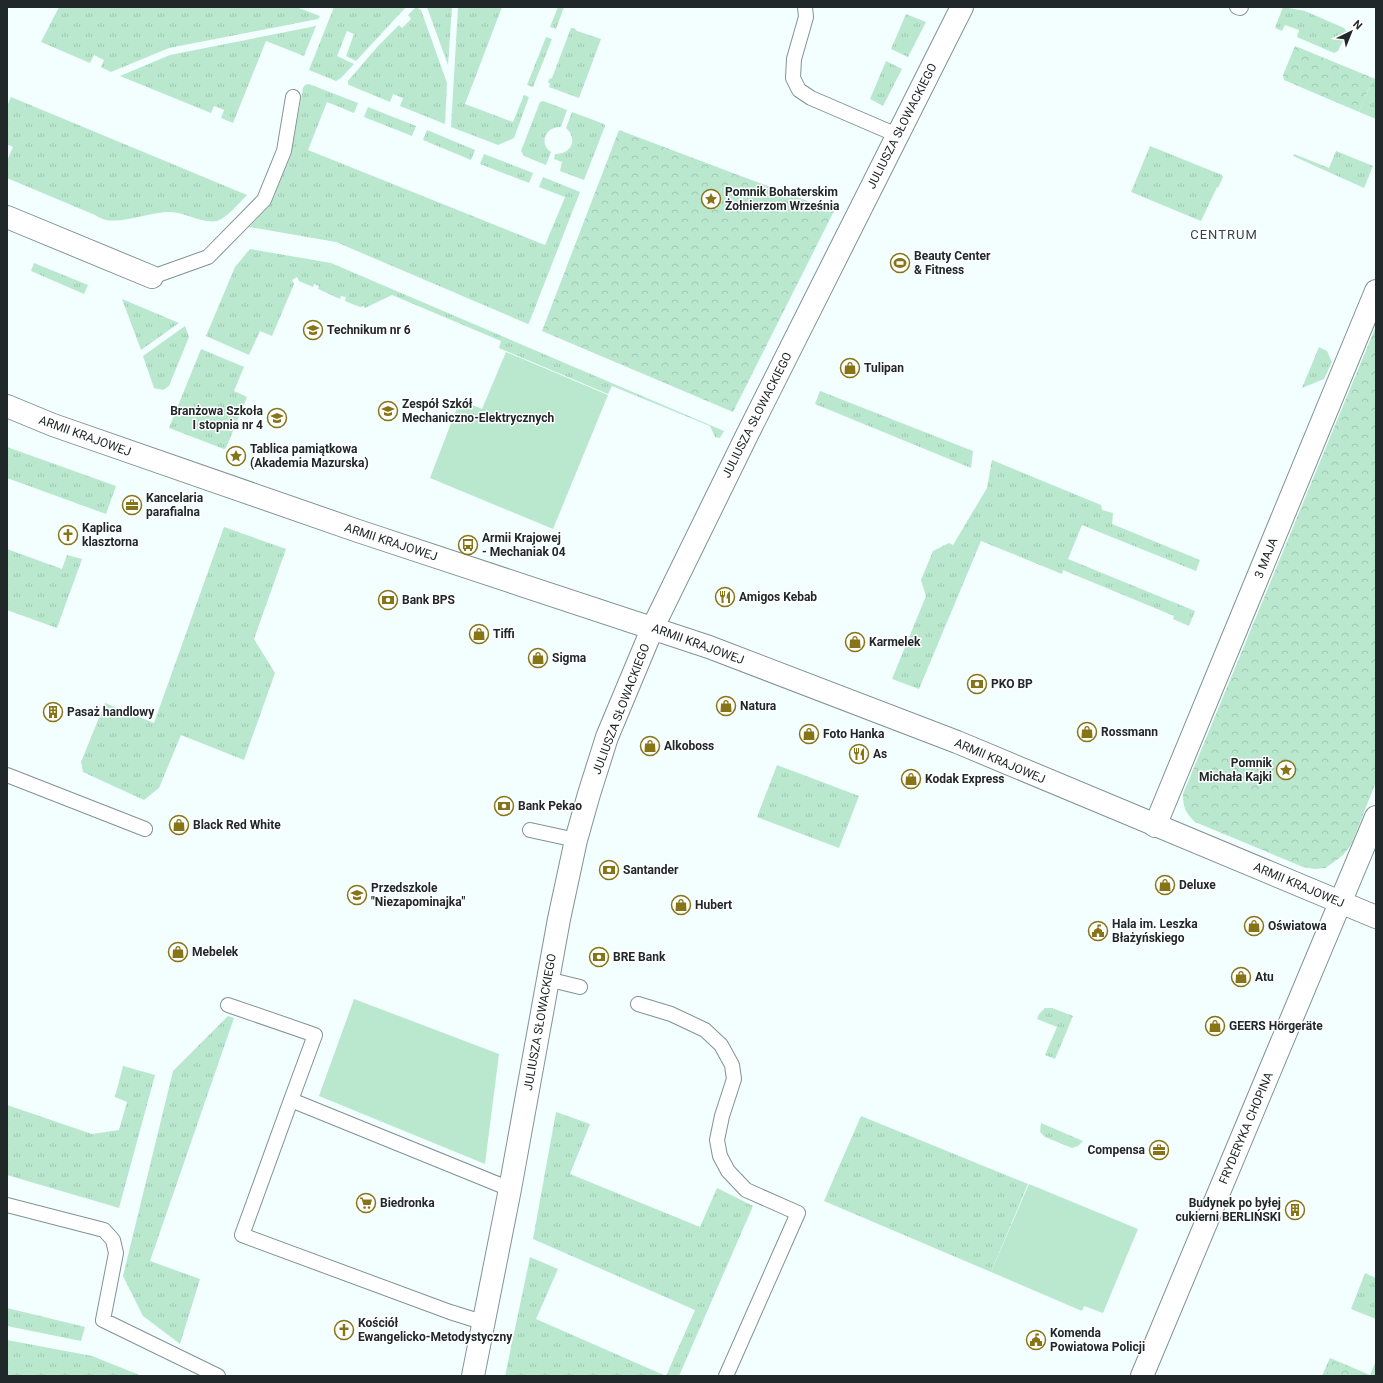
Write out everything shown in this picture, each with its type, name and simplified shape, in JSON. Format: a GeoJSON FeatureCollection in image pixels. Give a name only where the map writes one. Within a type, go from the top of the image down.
{"type":"FeatureCollection","features":[{"type":"Feature","properties":{"kind":"street","name":"JULIUSZA SŁOWACKIEGO"},"geometry":{"type":"LineString","coordinates":[[472,1376],[510,1189],[559,919],[576,840],[607,737],[653,627],[962,7]]}},
{"type":"Feature","properties":{"kind":"street"},"geometry":{"type":"LineString","coordinates":[[7,217],[152,277]]}},
{"type":"Feature","properties":{"kind":"street","name":"3 MAJA"},"geometry":{"type":"LineString","coordinates":[[1155,826],[1376,291]]}},
{"type":"Feature","properties":{"kind":"street","name":"ARMII KRAJOWEJ"},"geometry":{"type":"LineString","coordinates":[[7,406],[53,425],[358,531],[653,627],[709,647],[950,740],[1376,917]]}},
{"type":"Feature","properties":{"kind":"street","name":"FRYDERYKA CHOPINA"},"geometry":{"type":"LineString","coordinates":[[1142,1376],[1376,817]]}},
{"type":"Feature","properties":{"kind":"lane"},"geometry":{"type":"LineString","coordinates":[[805,7],[806,17],[794,60],[794,78],[799,90],[811,98],[897,136]]}},
{"type":"Feature","properties":{"kind":"lane"},"geometry":{"type":"LineString","coordinates":[[1237,7],[1241,7]]}},
{"type":"Feature","properties":{"kind":"lane"},"geometry":{"type":"LineString","coordinates":[[152,277],[208,257],[264,200],[284,151],[293,97]]}},
{"type":"Feature","properties":{"kind":"lane"},"geometry":{"type":"LineString","coordinates":[[7,775],[145,829]]}},
{"type":"Feature","properties":{"kind":"lane"},"geometry":{"type":"LineString","coordinates":[[530,830],[576,840]]}},
{"type":"Feature","properties":{"kind":"lane"},"geometry":{"type":"LineString","coordinates":[[548,979],[580,987]]}},
{"type":"Feature","properties":{"kind":"lane"},"geometry":{"type":"LineString","coordinates":[[638,1004],[671,1014],[705,1030],[721,1045],[732,1064],[734,1079],[722,1116],[717,1140],[720,1156],[728,1171],[746,1190],[798,1213],[726,1376]]}},
{"type":"Feature","properties":{"kind":"lane"},"geometry":{"type":"LineString","coordinates":[[228,1005],[315,1035],[242,1235],[482,1322]]}},
{"type":"Feature","properties":{"kind":"lane"},"geometry":{"type":"LineString","coordinates":[[291,1100],[510,1189]]}},
{"type":"Feature","properties":{"kind":"lane"},"geometry":{"type":"LineString","coordinates":[[7,1205],[104,1230],[113,1240],[116,1253],[103,1320],[218,1376]]}},
{"type":"Feature","properties":{"kind":"green space"},"geometry":{"type":"Polygon","coordinates":[[[59,7],[296,7],[320,16],[318,19],[169,48],[111,72],[101,67],[104,60],[94,55],[90,63],[41,42],[59,7]]]}},
{"type":"Feature","properties":{"kind":"green space"},"geometry":{"type":"Polygon","coordinates":[[[334,7],[406,7],[356,61],[346,56],[354,34],[347,31],[337,56],[354,64],[341,78],[336,81],[309,70],[334,7]]]}},
{"type":"Feature","properties":{"kind":"green space"},"geometry":{"type":"Polygon","coordinates":[[[416,7],[421,10],[447,83],[445,124],[400,106],[403,98],[393,94],[390,102],[348,84],[348,81],[378,46],[399,25],[402,28],[411,19],[408,15],[416,7]]]}},
{"type":"Feature","properties":{"kind":"green space"},"geometry":{"type":"Polygon","coordinates":[[[427,7],[452,7],[448,65],[428,10],[427,7]]]}},
{"type":"Feature","properties":{"kind":"green space"},"geometry":{"type":"Polygon","coordinates":[[[458,7],[502,7],[465,104],[513,122],[524,95],[529,97],[514,138],[498,145],[451,127],[458,7]]]}},
{"type":"Feature","properties":{"kind":"green space"},"geometry":{"type":"Polygon","coordinates":[[[558,7],[564,7],[556,29],[550,27],[558,7]]]}},
{"type":"Feature","properties":{"kind":"green space"},"geometry":{"type":"Polygon","coordinates":[[[1283,7],[1305,11],[1344,28],[1347,32],[1338,51],[1334,53],[1297,37],[1299,30],[1285,25],[1282,31],[1275,28],[1283,7]]]}},
{"type":"Feature","properties":{"kind":"green space"},"geometry":{"type":"Polygon","coordinates":[[[906,14],[926,22],[908,57],[891,49],[906,14]]]}},
{"type":"Feature","properties":{"kind":"green space"},"geometry":{"type":"Polygon","coordinates":[[[316,26],[304,56],[266,41],[233,123],[221,118],[224,110],[214,106],[211,113],[120,76],[170,55],[316,26]]]}},
{"type":"Feature","properties":{"kind":"green space"},"geometry":{"type":"Polygon","coordinates":[[[571,28],[601,39],[579,98],[549,87],[550,84],[548,82],[549,79],[552,78],[571,28]]]}},
{"type":"Feature","properties":{"kind":"green space"},"geometry":{"type":"Polygon","coordinates":[[[546,37],[552,39],[533,87],[527,85],[546,37]]]}},
{"type":"Feature","properties":{"kind":"green space"},"geometry":{"type":"Polygon","coordinates":[[[1295,46],[1373,78],[1359,112],[1284,80],[1283,75],[1295,46]]]}},
{"type":"Feature","properties":{"kind":"green space"},"geometry":{"type":"Polygon","coordinates":[[[886,61],[902,69],[883,106],[870,99],[886,61]]]}},
{"type":"Feature","properties":{"kind":"green space"},"geometry":{"type":"Polygon","coordinates":[[[1373,78],[1376,79],[1376,119],[1359,112],[1373,78]]]}},
{"type":"Feature","properties":{"kind":"green space"},"geometry":{"type":"Polygon","coordinates":[[[309,84],[358,103],[354,113],[327,102],[308,150],[545,245],[565,197],[539,187],[543,177],[580,192],[528,324],[336,242],[249,227],[271,204],[291,155],[303,88],[305,85],[309,84]]]}},
{"type":"Feature","properties":{"kind":"green space"},"geometry":{"type":"Polygon","coordinates":[[[11,97],[247,195],[229,213],[217,221],[205,221],[170,212],[162,212],[113,221],[102,219],[7,178],[7,161],[13,147],[7,144],[7,106],[11,97]]]}},
{"type":"Feature","properties":{"kind":"green space"},"geometry":{"type":"Polygon","coordinates":[[[543,101],[567,110],[561,127],[551,129],[544,140],[547,148],[551,152],[546,165],[524,156],[521,151],[540,102],[543,101]]]}},
{"type":"Feature","properties":{"kind":"green space"},"geometry":{"type":"Polygon","coordinates":[[[368,107],[416,126],[412,136],[364,117],[368,107]]]}},
{"type":"Feature","properties":{"kind":"green space"},"geometry":{"type":"Polygon","coordinates":[[[572,112],[604,124],[605,126],[584,180],[560,171],[562,162],[554,159],[555,154],[566,151],[571,145],[572,137],[566,128],[572,112]]]}},
{"type":"Feature","properties":{"kind":"green space"},"geometry":{"type":"Polygon","coordinates":[[[427,130],[475,150],[471,160],[423,140],[427,130]]]}},
{"type":"Feature","properties":{"kind":"green space"},"geometry":{"type":"Polygon","coordinates":[[[619,130],[834,211],[733,412],[542,331],[619,130]]]}},
{"type":"Feature","properties":{"kind":"green space"},"geometry":{"type":"Polygon","coordinates":[[[1150,146],[1222,175],[1223,177],[1218,188],[1217,187],[1201,221],[1131,192],[1150,146]]]}},
{"type":"Feature","properties":{"kind":"green space"},"geometry":{"type":"Polygon","coordinates":[[[1336,151],[1373,166],[1364,188],[1293,156],[1294,154],[1329,168],[1336,151]]]}},
{"type":"Feature","properties":{"kind":"green space"},"geometry":{"type":"Polygon","coordinates":[[[484,154],[533,173],[529,183],[480,164],[484,154]]]}},
{"type":"Feature","properties":{"kind":"green space"},"geometry":{"type":"Polygon","coordinates":[[[250,249],[331,263],[724,431],[720,438],[715,437],[710,426],[612,386],[608,394],[499,348],[501,341],[392,295],[365,308],[364,306],[360,307],[345,301],[346,297],[341,296],[340,299],[318,289],[319,286],[314,284],[313,287],[299,281],[297,277],[292,280],[294,284],[272,336],[260,331],[249,355],[206,336],[235,267],[250,249]]]}},
{"type":"Feature","properties":{"kind":"green space"},"geometry":{"type":"Polygon","coordinates":[[[34,263],[88,285],[84,294],[31,271],[34,263]]]}},
{"type":"Feature","properties":{"kind":"green space"},"geometry":{"type":"Polygon","coordinates":[[[122,299],[179,323],[141,350],[122,299]]]}},
{"type":"Feature","properties":{"kind":"green space"},"geometry":{"type":"Polygon","coordinates":[[[185,326],[189,337],[169,386],[163,390],[154,388],[143,356],[185,326]]]}},
{"type":"Feature","properties":{"kind":"green space"},"geometry":{"type":"Polygon","coordinates":[[[1376,326],[1376,782],[1351,845],[1343,855],[1325,868],[1315,869],[1303,867],[1195,822],[1185,809],[1183,794],[1376,326]]]}},
{"type":"Feature","properties":{"kind":"green space"},"geometry":{"type":"Polygon","coordinates":[[[1319,347],[1327,351],[1332,362],[1324,379],[1302,388],[1319,347]]]}},
{"type":"Feature","properties":{"kind":"green space"},"geometry":{"type":"Polygon","coordinates":[[[201,349],[244,367],[234,391],[247,397],[226,448],[224,449],[169,428],[201,349]]]}},
{"type":"Feature","properties":{"kind":"green space"},"geometry":{"type":"Polygon","coordinates":[[[506,352],[608,395],[553,529],[430,478],[460,400],[482,409],[506,352]]]}},
{"type":"Feature","properties":{"kind":"green space"},"geometry":{"type":"Polygon","coordinates":[[[820,391],[973,451],[971,468],[815,404],[820,391]]]}},
{"type":"Feature","properties":{"kind":"green space"},"geometry":{"type":"Polygon","coordinates":[[[7,447],[116,486],[106,514],[7,478],[7,447]]]}},
{"type":"Feature","properties":{"kind":"green space"},"geometry":{"type":"Polygon","coordinates":[[[992,460],[1101,505],[1102,510],[1113,513],[1112,524],[1200,560],[1196,571],[1082,525],[1068,559],[1195,611],[1189,626],[1173,619],[1174,616],[1063,570],[1062,574],[981,541],[919,689],[892,679],[926,596],[921,580],[933,551],[949,543],[953,545],[987,488],[992,460]]]}},
{"type":"Feature","properties":{"kind":"green space"},"geometry":{"type":"Polygon","coordinates":[[[224,527],[286,549],[254,639],[275,673],[244,760],[181,735],[159,788],[144,800],[83,772],[81,762],[105,703],[154,723],[224,527]]]}},
{"type":"Feature","properties":{"kind":"green space"},"geometry":{"type":"Polygon","coordinates":[[[7,549],[62,569],[67,555],[82,559],[57,628],[7,610],[7,549]]]}},
{"type":"Feature","properties":{"kind":"green space"},"geometry":{"type":"Polygon","coordinates":[[[777,765],[859,796],[839,848],[757,817],[777,765]]]}},
{"type":"Feature","properties":{"kind":"green space"},"geometry":{"type":"Polygon","coordinates":[[[354,999],[499,1054],[485,1164],[319,1096],[354,999]]]}},
{"type":"Feature","properties":{"kind":"green space"},"geometry":{"type":"Polygon","coordinates":[[[1045,1008],[1052,1008],[1073,1016],[1055,1059],[1045,1055],[1057,1027],[1037,1019],[1039,1014],[1045,1008]]]}},
{"type":"Feature","properties":{"kind":"green space"},"geometry":{"type":"Polygon","coordinates":[[[228,1016],[234,1018],[150,1261],[200,1279],[180,1344],[143,1316],[123,1276],[173,1071],[228,1016]]]}},
{"type":"Feature","properties":{"kind":"green space"},"geometry":{"type":"Polygon","coordinates":[[[123,1066],[155,1075],[119,1208],[7,1175],[7,1105],[92,1134],[119,1130],[127,1102],[115,1097],[123,1066]]]}},
{"type":"Feature","properties":{"kind":"green space"},"geometry":{"type":"Polygon","coordinates":[[[556,1112],[590,1124],[570,1174],[700,1227],[717,1188],[753,1206],[679,1376],[666,1376],[695,1310],[533,1239],[556,1112]]]}},
{"type":"Feature","properties":{"kind":"green space"},"geometry":{"type":"Polygon","coordinates":[[[861,1116],[1028,1184],[991,1272],[824,1201],[861,1116]]]}},
{"type":"Feature","properties":{"kind":"green space"},"geometry":{"type":"Polygon","coordinates":[[[1041,1123],[1083,1141],[1078,1146],[1072,1148],[1045,1137],[1040,1132],[1041,1123]]]}},
{"type":"Feature","properties":{"kind":"green space"},"geometry":{"type":"Polygon","coordinates":[[[1029,1184],[1138,1229],[1103,1313],[1084,1306],[1082,1311],[991,1272],[1029,1184]]]}},
{"type":"Feature","properties":{"kind":"green space"},"geometry":{"type":"Polygon","coordinates":[[[530,1257],[558,1269],[536,1319],[666,1376],[505,1376],[530,1257]]]}},
{"type":"Feature","properties":{"kind":"green space"},"geometry":{"type":"Polygon","coordinates":[[[1365,1273],[1376,1278],[1376,1319],[1351,1309],[1365,1273]]]}},
{"type":"Feature","properties":{"kind":"green space"},"geometry":{"type":"Polygon","coordinates":[[[7,1308],[85,1327],[81,1341],[7,1326],[7,1308]]]}},
{"type":"Feature","properties":{"kind":"green space"},"geometry":{"type":"Polygon","coordinates":[[[7,1340],[92,1356],[142,1376],[7,1376],[7,1340]]]}},
{"type":"Feature","properties":{"kind":"green space"},"geometry":{"type":"Polygon","coordinates":[[[1330,1358],[1370,1375],[1376,1361],[1376,1376],[1322,1376],[1330,1358]]]}},
{"type":"Feature","properties":{"kind":"green space"},"geometry":{"type":"Polygon","coordinates":[[[1332,1361],[1367,1376],[1326,1376],[1332,1361]]]}},
{"type":"Feature","properties":{"kind":"place","name":"Pomnik Bohaterskim Żołnierzom Września"},"geometry":{"type":"Point","coordinates":[711,199]}},
{"type":"Feature","properties":{"kind":"place","name":"Beauty Center & Fitness"},"geometry":{"type":"Point","coordinates":[900,263]}},
{"type":"Feature","properties":{"kind":"place","name":"Technikum nr 6"},"geometry":{"type":"Point","coordinates":[313,330]}},
{"type":"Feature","properties":{"kind":"place","name":"Tulipan"},"geometry":{"type":"Point","coordinates":[850,368]}},
{"type":"Feature","properties":{"kind":"place","name":"Zespół Szkół Mechaniczno-Elektrycznych"},"geometry":{"type":"Point","coordinates":[388,411]}},
{"type":"Feature","properties":{"kind":"place","name":"Branżowa Szkoła I stopnia nr 4"},"geometry":{"type":"Point","coordinates":[277,418]}},
{"type":"Feature","properties":{"kind":"place","name":"Tablica pamiątkowa (Akademia Mazurska)"},"geometry":{"type":"Point","coordinates":[236,456]}},
{"type":"Feature","properties":{"kind":"place","name":"Kancelaria parafialna"},"geometry":{"type":"Point","coordinates":[132,505]}},
{"type":"Feature","properties":{"kind":"place","name":"Kaplica klasztorna"},"geometry":{"type":"Point","coordinates":[68,535]}},
{"type":"Feature","properties":{"kind":"place","name":"Armii Krajowej - Mechaniak 04"},"geometry":{"type":"Point","coordinates":[468,545]}},
{"type":"Feature","properties":{"kind":"place","name":"Amigos Kebab"},"geometry":{"type":"Point","coordinates":[725,597]}},
{"type":"Feature","properties":{"kind":"place","name":"Bank BPS"},"geometry":{"type":"Point","coordinates":[388,600]}},
{"type":"Feature","properties":{"kind":"place","name":"Tiffi"},"geometry":{"type":"Point","coordinates":[479,634]}},
{"type":"Feature","properties":{"kind":"place","name":"Karmelek"},"geometry":{"type":"Point","coordinates":[855,642]}},
{"type":"Feature","properties":{"kind":"place","name":"Sigma"},"geometry":{"type":"Point","coordinates":[538,658]}},
{"type":"Feature","properties":{"kind":"place","name":"PKO BP"},"geometry":{"type":"Point","coordinates":[977,684]}},
{"type":"Feature","properties":{"kind":"place","name":"Natura"},"geometry":{"type":"Point","coordinates":[726,706]}},
{"type":"Feature","properties":{"kind":"place","name":"Pasaż handlowy"},"geometry":{"type":"Point","coordinates":[53,712]}},
{"type":"Feature","properties":{"kind":"place","name":"Rossmann"},"geometry":{"type":"Point","coordinates":[1087,732]}},
{"type":"Feature","properties":{"kind":"place","name":"Foto Hanka"},"geometry":{"type":"Point","coordinates":[809,734]}},
{"type":"Feature","properties":{"kind":"place","name":"Alkoboss"},"geometry":{"type":"Point","coordinates":[650,746]}},
{"type":"Feature","properties":{"kind":"place","name":"As"},"geometry":{"type":"Point","coordinates":[859,754]}},
{"type":"Feature","properties":{"kind":"place","name":"Pomnik Michała Kajki"},"geometry":{"type":"Point","coordinates":[1286,770]}},
{"type":"Feature","properties":{"kind":"place","name":"Kodak Express"},"geometry":{"type":"Point","coordinates":[911,779]}},
{"type":"Feature","properties":{"kind":"place","name":"Bank Pekao"},"geometry":{"type":"Point","coordinates":[504,806]}},
{"type":"Feature","properties":{"kind":"place","name":"Black Red White"},"geometry":{"type":"Point","coordinates":[179,825]}},
{"type":"Feature","properties":{"kind":"place","name":"Santander"},"geometry":{"type":"Point","coordinates":[609,870]}},
{"type":"Feature","properties":{"kind":"place","name":"Deluxe"},"geometry":{"type":"Point","coordinates":[1165,885]}},
{"type":"Feature","properties":{"kind":"place","name":"Przedszkole \"Niezapominajka\""},"geometry":{"type":"Point","coordinates":[357,895]}},
{"type":"Feature","properties":{"kind":"place","name":"Hubert"},"geometry":{"type":"Point","coordinates":[681,905]}},
{"type":"Feature","properties":{"kind":"place","name":"Oświatowa"},"geometry":{"type":"Point","coordinates":[1254,926]}},
{"type":"Feature","properties":{"kind":"place","name":"Hala im. Leszka Błażyńskiego"},"geometry":{"type":"Point","coordinates":[1098,931]}},
{"type":"Feature","properties":{"kind":"place","name":"Mebelek"},"geometry":{"type":"Point","coordinates":[178,952]}},
{"type":"Feature","properties":{"kind":"place","name":"BRE Bank"},"geometry":{"type":"Point","coordinates":[599,957]}},
{"type":"Feature","properties":{"kind":"place","name":"Atu"},"geometry":{"type":"Point","coordinates":[1241,977]}},
{"type":"Feature","properties":{"kind":"place","name":"GEERS Hörgeräte"},"geometry":{"type":"Point","coordinates":[1215,1026]}},
{"type":"Feature","properties":{"kind":"place","name":"Compensa"},"geometry":{"type":"Point","coordinates":[1159,1150]}},
{"type":"Feature","properties":{"kind":"place","name":"Biedronka"},"geometry":{"type":"Point","coordinates":[366,1203]}},
{"type":"Feature","properties":{"kind":"place","name":"Budynek po byłej cukierni BERLIŃSKI"},"geometry":{"type":"Point","coordinates":[1295,1210]}},
{"type":"Feature","properties":{"kind":"place","name":"Kościół Ewangelicko-Metodystyczny"},"geometry":{"type":"Point","coordinates":[344,1330]}},
{"type":"Feature","properties":{"kind":"place","name":"Komenda Powiatowa Policji"},"geometry":{"type":"Point","coordinates":[1036,1340]}},
{"type":"Feature","properties":{"kind":"district","name":"CENTRUM"},"geometry":{"type":"Point","coordinates":[1224,234]}}]}
